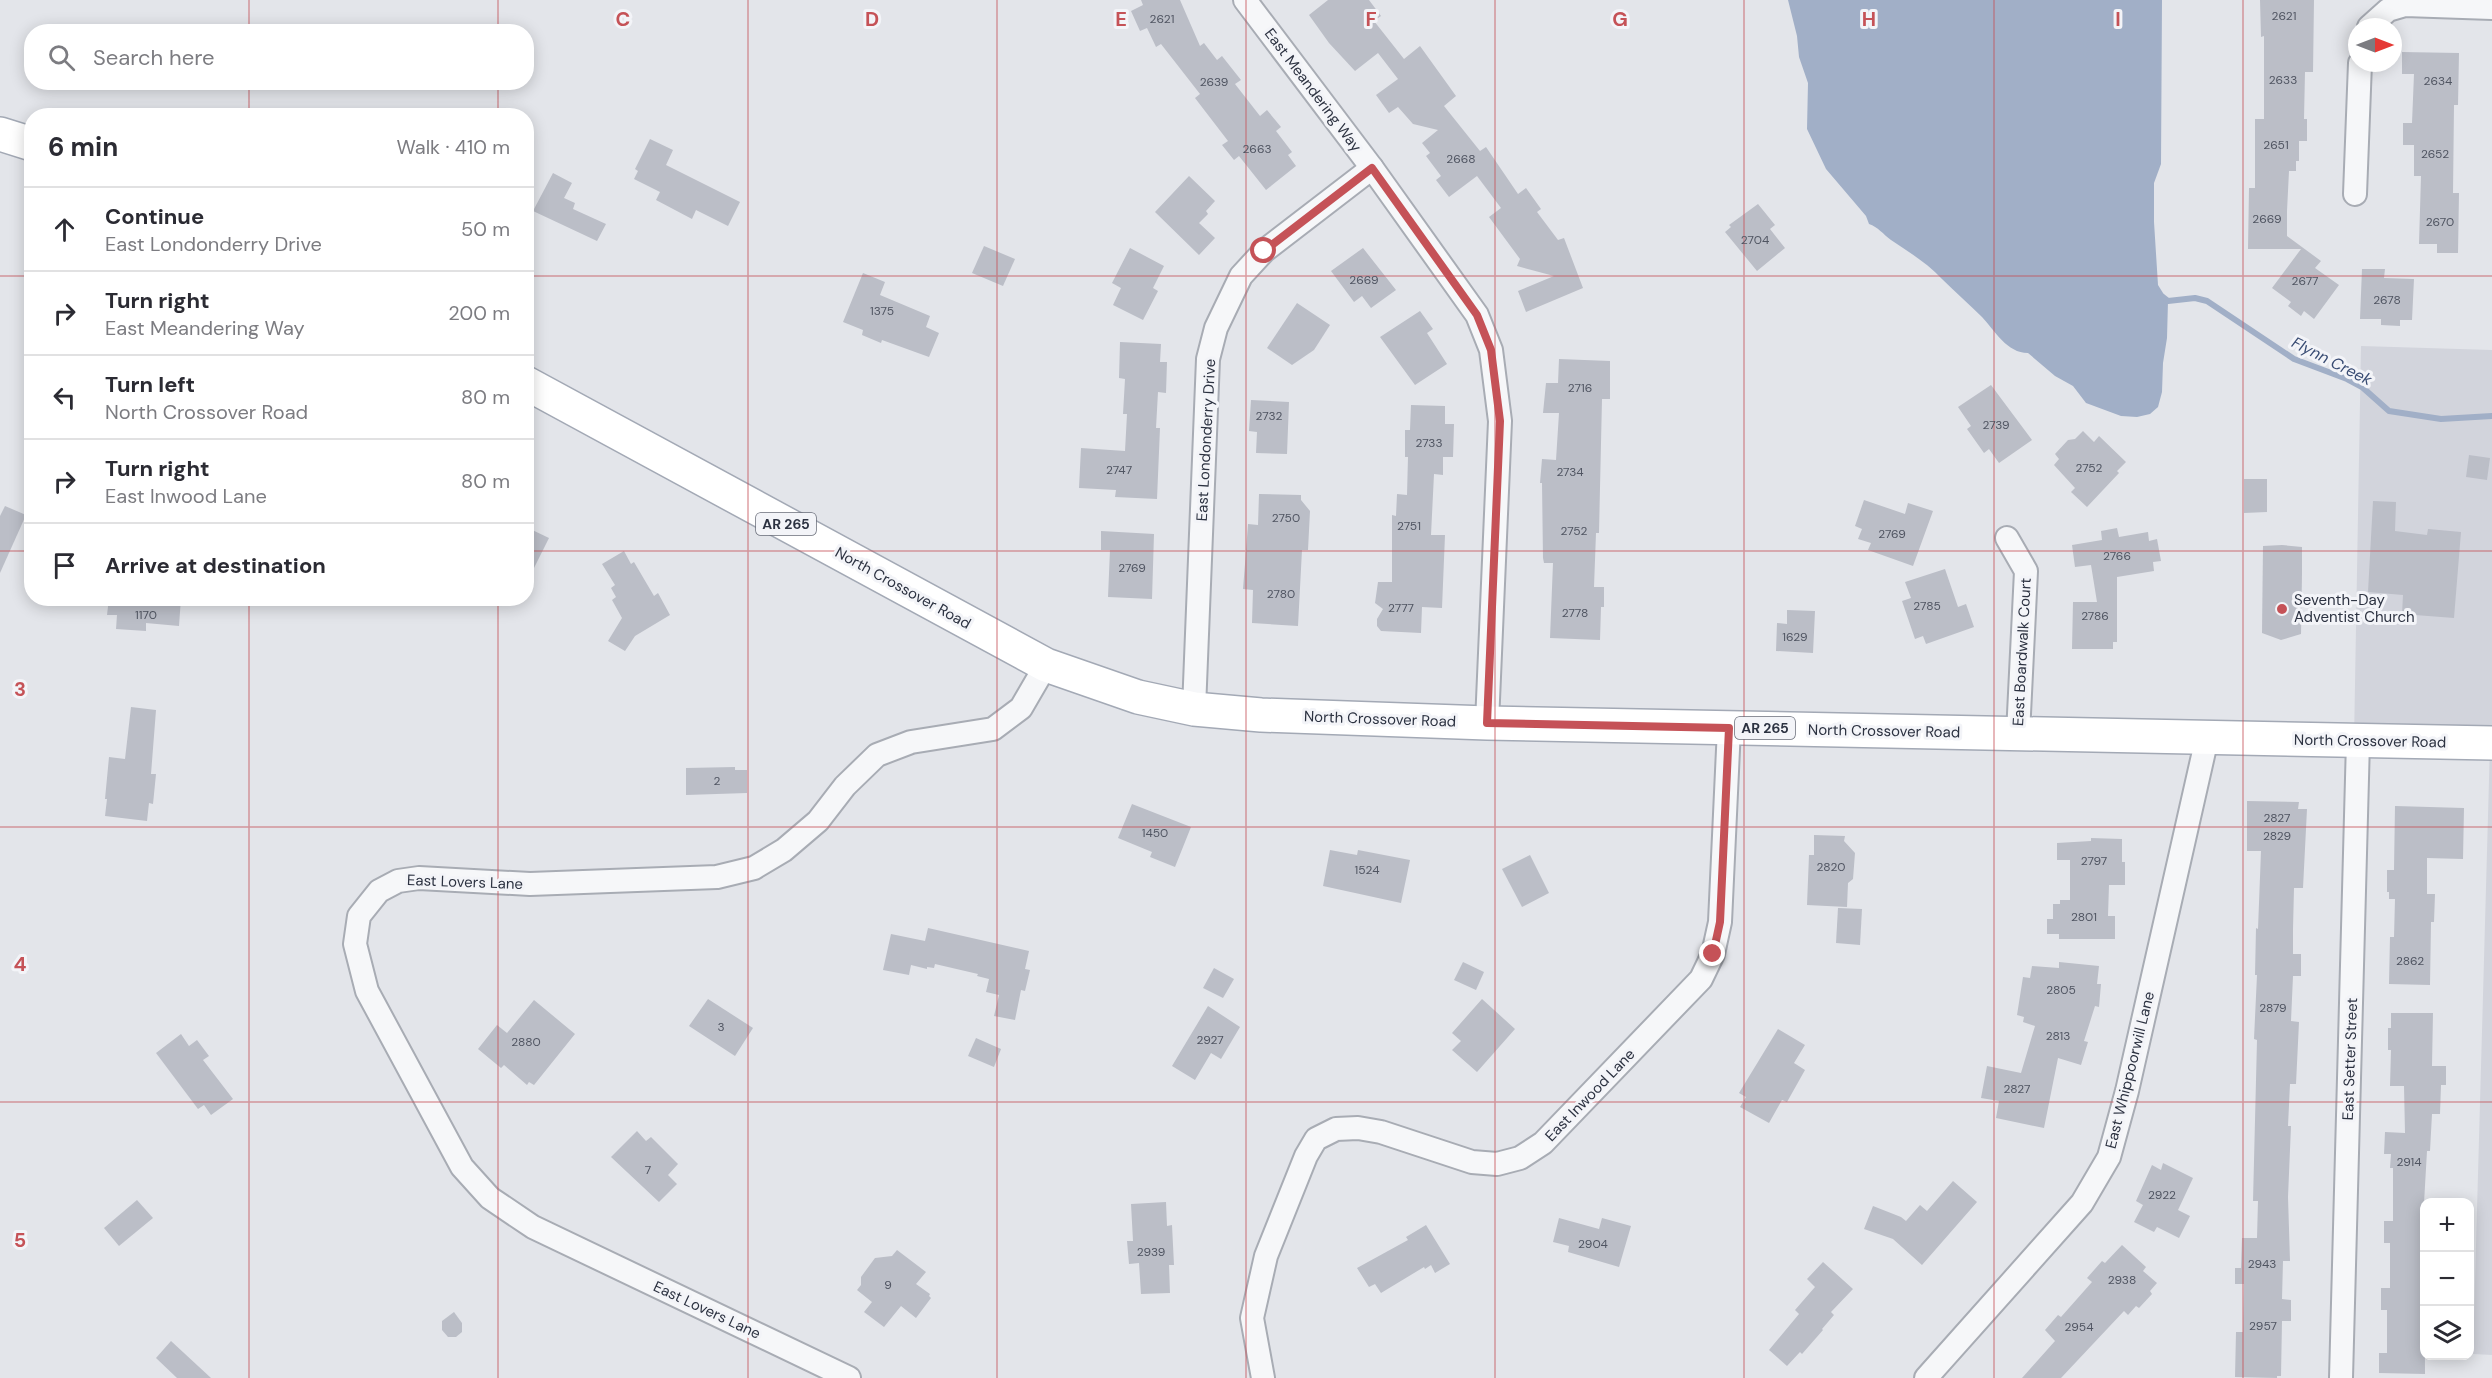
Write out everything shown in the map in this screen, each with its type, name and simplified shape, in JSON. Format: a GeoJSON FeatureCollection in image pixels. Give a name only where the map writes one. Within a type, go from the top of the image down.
{"type":"FeatureCollection","features":[{"type":"Feature","properties":{"kind":"main road"},"geometry":{"type":"LineString","coordinates":[[0,134],[24,142]]}},
{"type":"Feature","properties":{"kind":"main road","name":"North Crossover Road"},"geometry":{"type":"LineString","coordinates":[[534,387],[1046,665],[1138,697],[1194,709],[1261,715],[1487,723],[2492,743]]}},
{"type":"Feature","properties":{"kind":"street","name":"East Meandering Way"},"geometry":{"type":"LineString","coordinates":[[1245,0],[1372,168],[1477,315],[1491,350],[1500,421],[1487,723]]}},
{"type":"Feature","properties":{"kind":"street"},"geometry":{"type":"LineString","coordinates":[[2378,18],[2388,10],[2405,5],[2492,8]]}},
{"type":"Feature","properties":{"kind":"street"},"geometry":{"type":"LineString","coordinates":[[2355,194],[2360,72]]}},
{"type":"Feature","properties":{"kind":"street","name":"East Londonderry Drive"},"geometry":{"type":"LineString","coordinates":[[1194,709],[1209,359],[1216,328],[1241,276],[1264,251],[1372,168]]}},
{"type":"Feature","properties":{"kind":"street","name":"East Boardwalk Court"},"geometry":{"type":"LineString","coordinates":[[2007,538],[2026,571],[2018,734]]}},
{"type":"Feature","properties":{"kind":"street","name":"East Lovers Lane"},"geometry":{"type":"LineString","coordinates":[[849,1378],[533,1227],[490,1198],[462,1167],[367,991],[355,944],[359,916],[379,891],[398,880],[419,878],[530,885],[717,877],[754,868],[784,850],[818,821],[845,786],[877,755],[910,742],[993,729],[1021,708],[1046,665]]}},
{"type":"Feature","properties":{"kind":"street","name":"East Inwood Lane"},"geometry":{"type":"LineString","coordinates":[[1263,1378],[1252,1318],[1266,1256],[1306,1156],[1317,1139],[1336,1129],[1358,1128],[1381,1132],[1472,1162],[1497,1164],[1520,1158],[1543,1143],[1701,979],[1713,954],[1720,922],[1729,728]]}},
{"type":"Feature","properties":{"kind":"street","name":"East Whippoorwill Lane"},"geometry":{"type":"LineString","coordinates":[[1926,1378],[2082,1203],[2109,1157],[2127,1091],[2207,738]]}},
{"type":"Feature","properties":{"kind":"street","name":"East Setter Street"},"geometry":{"type":"LineString","coordinates":[[2341,1378],[2358,741]]}},
{"type":"Feature","properties":{"kind":"shaded area"},"geometry":{"type":"Polygon","coordinates":[[[2361,346],[2492,350],[2492,1355],[2474,1354],[2490,744],[2354,741],[2361,346]]]}},
{"type":"Feature","properties":{"kind":"water"},"geometry":{"type":"Polygon","coordinates":[[[1788,0],[2162,0],[2161,164],[2154,183],[2154,222],[2158,285],[2168,301],[2162,392],[2158,407],[2150,414],[2137,417],[2121,416],[2086,403],[2073,386],[2055,376],[2028,353],[2008,345],[1982,317],[1918,258],[1869,224],[1866,216],[1826,169],[1807,129],[1808,83],[1799,57],[1797,36],[1788,0]]]}},
{"type":"Feature","properties":{"kind":"building"},"geometry":{"type":"Polygon","coordinates":[[[1141,0],[1180,0],[1200,46],[1204,43],[1217,60],[1222,56],[1241,80],[1235,84],[1260,116],[1267,110],[1281,127],[1276,131],[1292,152],[1288,155],[1296,166],[1266,190],[1239,156],[1234,160],[1222,145],[1228,141],[1195,98],[1200,94],[1161,44],[1156,47],[1147,28],[1140,31],[1131,11],[1143,5],[1141,0]]]}},
{"type":"Feature","properties":{"kind":"building"},"geometry":{"type":"Polygon","coordinates":[[[1328,0],[1369,0],[1381,16],[1374,21],[1404,59],[1420,46],[1456,96],[1444,106],[1480,151],[1486,147],[1518,194],[1526,188],[1541,209],[1537,212],[1558,240],[1564,238],[1583,288],[1526,312],[1518,291],[1554,276],[1517,266],[1520,259],[1489,217],[1501,208],[1477,176],[1449,197],[1436,180],[1441,176],[1426,156],[1430,153],[1422,143],[1438,130],[1413,124],[1398,107],[1389,113],[1376,95],[1398,79],[1378,53],[1355,71],[1329,43],[1309,15],[1328,0]]]}},
{"type":"Feature","properties":{"kind":"building"},"geometry":{"type":"Polygon","coordinates":[[[2260,0],[2314,0],[2313,72],[2305,72],[2304,119],[2307,119],[2307,141],[2299,141],[2299,161],[2296,161],[2296,171],[2289,171],[2287,236],[2321,261],[2315,268],[2339,285],[2314,319],[2304,311],[2301,316],[2288,306],[2291,302],[2272,288],[2301,249],[2248,249],[2249,188],[2255,188],[2255,119],[2264,119],[2264,36],[2261,37],[2260,0]]]}},
{"type":"Feature","properties":{"kind":"building"},"geometry":{"type":"Polygon","coordinates":[[[2402,52],[2459,53],[2458,105],[2454,105],[2453,193],[2459,193],[2458,253],[2437,253],[2437,244],[2419,244],[2421,176],[2414,176],[2414,145],[2403,145],[2403,123],[2412,123],[2414,74],[2402,74],[2402,52]]]}},
{"type":"Feature","properties":{"kind":"building"},"geometry":{"type":"Polygon","coordinates":[[[650,139],[673,150],[666,165],[740,202],[728,226],[696,210],[692,219],[656,200],[660,192],[634,179],[638,171],[635,169],[650,139]]]}},
{"type":"Feature","properties":{"kind":"building"},"geometry":{"type":"Polygon","coordinates":[[[553,173],[572,183],[564,198],[575,203],[573,209],[606,224],[597,241],[534,211],[553,173]]]}},
{"type":"Feature","properties":{"kind":"building"},"geometry":{"type":"Polygon","coordinates":[[[1189,176],[1215,201],[1206,211],[1208,214],[1199,223],[1215,238],[1199,255],[1155,212],[1189,176]]]}},
{"type":"Feature","properties":{"kind":"building"},"geometry":{"type":"Polygon","coordinates":[[[1758,204],[1775,225],[1770,229],[1785,248],[1757,271],[1725,232],[1731,227],[1729,225],[1758,204]]]}},
{"type":"Feature","properties":{"kind":"building"},"geometry":{"type":"Polygon","coordinates":[[[984,246],[1015,259],[1003,286],[972,273],[984,246]]]}},
{"type":"Feature","properties":{"kind":"building"},"geometry":{"type":"Polygon","coordinates":[[[1130,248],[1164,266],[1153,288],[1158,291],[1143,320],[1113,305],[1121,288],[1112,283],[1130,248]]]}},
{"type":"Feature","properties":{"kind":"building"},"geometry":{"type":"Polygon","coordinates":[[[1363,248],[1396,290],[1371,308],[1362,296],[1354,302],[1331,271],[1363,248]]]}},
{"type":"Feature","properties":{"kind":"building"},"geometry":{"type":"Polygon","coordinates":[[[2362,269],[2385,269],[2384,278],[2414,279],[2412,320],[2400,320],[2400,326],[2381,325],[2381,319],[2360,319],[2362,269]]]}},
{"type":"Feature","properties":{"kind":"building"},"geometry":{"type":"Polygon","coordinates":[[[863,273],[885,282],[880,295],[930,316],[926,327],[939,333],[929,357],[882,340],[881,343],[862,335],[863,330],[843,322],[863,273]]]}},
{"type":"Feature","properties":{"kind":"building"},"geometry":{"type":"Polygon","coordinates":[[[1297,303],[1330,325],[1314,350],[1292,365],[1267,348],[1297,303]]]}},
{"type":"Feature","properties":{"kind":"building"},"geometry":{"type":"Polygon","coordinates":[[[1420,311],[1433,329],[1427,333],[1447,364],[1415,385],[1380,337],[1420,311]]]}},
{"type":"Feature","properties":{"kind":"building"},"geometry":{"type":"Polygon","coordinates":[[[1120,342],[1161,344],[1160,362],[1167,362],[1166,393],[1158,392],[1156,428],[1160,428],[1157,499],[1115,497],[1116,490],[1079,488],[1081,448],[1125,451],[1127,414],[1123,414],[1125,379],[1119,378],[1120,342]]]}},
{"type":"Feature","properties":{"kind":"building"},"geometry":{"type":"Polygon","coordinates":[[[1559,359],[1610,361],[1610,399],[1602,399],[1599,533],[1596,533],[1594,587],[1604,587],[1600,640],[1550,638],[1553,563],[1544,563],[1543,558],[1542,483],[1540,483],[1542,459],[1556,460],[1559,413],[1543,413],[1546,383],[1558,383],[1559,359]]]}},
{"type":"Feature","properties":{"kind":"building"},"geometry":{"type":"Polygon","coordinates":[[[1991,385],[2032,440],[1999,463],[1989,449],[1984,453],[1967,429],[1971,426],[1958,407],[1991,385]]]}},
{"type":"Feature","properties":{"kind":"building"},"geometry":{"type":"Polygon","coordinates":[[[1251,400],[1289,402],[1287,454],[1256,453],[1257,432],[1249,431],[1251,400]]]}},
{"type":"Feature","properties":{"kind":"building"},"geometry":{"type":"Polygon","coordinates":[[[1411,405],[1445,406],[1445,424],[1454,424],[1453,457],[1443,457],[1443,475],[1434,474],[1431,535],[1445,535],[1442,608],[1422,607],[1421,633],[1381,631],[1377,626],[1377,619],[1383,609],[1375,603],[1378,582],[1392,582],[1392,515],[1396,516],[1397,494],[1407,495],[1408,457],[1405,457],[1405,430],[1410,430],[1411,405]]]}},
{"type":"Feature","properties":{"kind":"building"},"geometry":{"type":"Polygon","coordinates":[[[2083,431],[2094,442],[2099,436],[2126,462],[2117,471],[2119,473],[2087,507],[2071,492],[2075,488],[2054,465],[2059,459],[2055,454],[2068,440],[2075,439],[2083,431]]]}},
{"type":"Feature","properties":{"kind":"building"},"geometry":{"type":"Polygon","coordinates":[[[2469,455],[2490,458],[2487,480],[2466,477],[2469,455]]]}},
{"type":"Feature","properties":{"kind":"building"},"geometry":{"type":"Polygon","coordinates":[[[2244,479],[2267,479],[2267,512],[2244,513],[2244,479]]]}},
{"type":"Feature","properties":{"kind":"building"},"geometry":{"type":"Polygon","coordinates":[[[1259,494],[1301,495],[1301,500],[1310,511],[1308,550],[1302,550],[1298,626],[1252,623],[1253,590],[1243,589],[1248,524],[1258,525],[1259,494]]]}},
{"type":"Feature","properties":{"kind":"building"},"geometry":{"type":"Polygon","coordinates":[[[1864,500],[1905,514],[1908,503],[1933,511],[1913,566],[1868,550],[1871,543],[1858,539],[1862,529],[1855,526],[1864,500]]]}},
{"type":"Feature","properties":{"kind":"building"},"geometry":{"type":"Polygon","coordinates":[[[2373,501],[2396,502],[2395,531],[2427,535],[2428,529],[2461,532],[2454,618],[2402,614],[2403,595],[2368,592],[2373,501]]]}},
{"type":"Feature","properties":{"kind":"building"},"geometry":{"type":"Polygon","coordinates":[[[5,506],[24,514],[24,519],[0,573],[0,516],[5,506]]]}},
{"type":"Feature","properties":{"kind":"building"},"geometry":{"type":"Polygon","coordinates":[[[2117,528],[2119,537],[2148,532],[2149,541],[2157,539],[2161,561],[2153,562],[2154,571],[2117,577],[2117,642],[2113,642],[2113,649],[2072,649],[2073,602],[2097,602],[2091,565],[2075,567],[2072,545],[2102,540],[2101,531],[2117,528]]]}},
{"type":"Feature","properties":{"kind":"building"},"geometry":{"type":"Polygon","coordinates":[[[534,531],[549,538],[534,568],[534,531]]]}},
{"type":"Feature","properties":{"kind":"building"},"geometry":{"type":"Polygon","coordinates":[[[1101,531],[1154,534],[1152,599],[1108,597],[1110,550],[1101,550],[1101,531]]]}},
{"type":"Feature","properties":{"kind":"building","name":"Seventh-Day Adventist Church"},"geometry":{"type":"Polygon","coordinates":[[[2263,546],[2302,547],[2302,574],[2301,634],[2281,640],[2262,633],[2263,546]]]}},
{"type":"Feature","properties":{"kind":"building"},"geometry":{"type":"Polygon","coordinates":[[[624,551],[631,564],[634,562],[654,596],[658,593],[670,615],[635,636],[625,651],[608,641],[622,618],[612,600],[616,597],[611,588],[615,585],[602,564],[624,551]]]}},
{"type":"Feature","properties":{"kind":"building"},"geometry":{"type":"Polygon","coordinates":[[[1945,569],[1958,607],[1966,604],[1974,627],[1926,644],[1923,636],[1915,639],[1902,601],[1911,598],[1905,582],[1945,569]]]}},
{"type":"Feature","properties":{"kind":"building"},"geometry":{"type":"Polygon","coordinates":[[[108,606],[180,606],[179,626],[146,623],[146,631],[116,629],[117,615],[107,615],[108,606]]]}},
{"type":"Feature","properties":{"kind":"building"},"geometry":{"type":"Polygon","coordinates":[[[1787,610],[1815,611],[1813,653],[1776,651],[1777,623],[1787,624],[1787,610]]]}},
{"type":"Feature","properties":{"kind":"building"},"geometry":{"type":"Polygon","coordinates":[[[131,707],[156,710],[151,774],[156,774],[153,804],[149,803],[147,821],[105,816],[109,757],[125,759],[131,707]]]}},
{"type":"Feature","properties":{"kind":"building"},"geometry":{"type":"Polygon","coordinates":[[[735,767],[735,770],[747,770],[747,793],[686,795],[686,768],[735,767]]]}},
{"type":"Feature","properties":{"kind":"building"},"geometry":{"type":"Polygon","coordinates":[[[2247,801],[2299,802],[2298,809],[2307,809],[2303,888],[2294,888],[2293,954],[2301,954],[2301,976],[2293,976],[2291,1021],[2299,1022],[2296,1084],[2290,1084],[2288,1126],[2291,1126],[2288,1197],[2290,1261],[2283,1261],[2282,1299],[2291,1300],[2291,1321],[2282,1321],[2281,1376],[2277,1378],[2235,1377],[2236,1332],[2243,1332],[2244,1284],[2235,1284],[2235,1268],[2241,1268],[2242,1238],[2257,1238],[2258,1201],[2253,1201],[2257,1040],[2254,1039],[2257,975],[2255,975],[2256,928],[2258,929],[2261,851],[2247,851],[2247,801]]]}},
{"type":"Feature","properties":{"kind":"building"},"geometry":{"type":"Polygon","coordinates":[[[1132,804],[1191,827],[1175,867],[1150,857],[1152,852],[1118,838],[1132,804]]]}},
{"type":"Feature","properties":{"kind":"building"},"geometry":{"type":"Polygon","coordinates":[[[2395,806],[2464,808],[2463,859],[2427,858],[2427,894],[2435,894],[2434,922],[2431,922],[2430,985],[2389,984],[2390,937],[2394,937],[2395,899],[2389,899],[2389,892],[2387,892],[2387,870],[2394,870],[2395,806]]]}},
{"type":"Feature","properties":{"kind":"building"},"geometry":{"type":"Polygon","coordinates":[[[1814,835],[1845,836],[1844,841],[1855,853],[1853,879],[1848,883],[1847,907],[1807,905],[1809,855],[1814,855],[1814,835]]]}},
{"type":"Feature","properties":{"kind":"building"},"geometry":{"type":"Polygon","coordinates":[[[2091,838],[2122,839],[2125,885],[2109,885],[2108,916],[2115,916],[2115,939],[2059,939],[2059,934],[2047,934],[2047,919],[2053,919],[2053,904],[2060,904],[2060,900],[2070,900],[2070,860],[2057,860],[2057,843],[2091,841],[2091,838]]]}},
{"type":"Feature","properties":{"kind":"building"},"geometry":{"type":"Polygon","coordinates":[[[1330,850],[1357,855],[1358,850],[1410,860],[1401,903],[1323,886],[1330,850]]]}},
{"type":"Feature","properties":{"kind":"building"},"geometry":{"type":"Polygon","coordinates":[[[1530,855],[1549,893],[1522,907],[1502,869],[1530,855]]]}},
{"type":"Feature","properties":{"kind":"building"},"geometry":{"type":"Polygon","coordinates":[[[1838,908],[1862,909],[1860,945],[1836,943],[1838,908]]]}},
{"type":"Feature","properties":{"kind":"building"},"geometry":{"type":"Polygon","coordinates":[[[928,928],[1029,951],[1025,969],[1030,970],[1025,991],[1021,990],[1015,1020],[994,1016],[999,995],[986,992],[989,979],[977,976],[978,974],[935,964],[934,968],[927,967],[927,969],[911,965],[909,975],[883,970],[891,934],[925,941],[928,928]]]}},
{"type":"Feature","properties":{"kind":"building"},"geometry":{"type":"Polygon","coordinates":[[[1463,962],[1484,972],[1476,990],[1454,980],[1463,962]]]}},
{"type":"Feature","properties":{"kind":"building"},"geometry":{"type":"Polygon","coordinates":[[[2059,962],[2099,966],[2097,984],[2101,984],[2099,1007],[2095,1006],[2084,1041],[2088,1042],[2081,1065],[2058,1058],[2044,1128],[1996,1118],[1999,1101],[1981,1098],[1987,1066],[2021,1073],[2035,1026],[2023,1022],[2024,1017],[2017,1015],[2023,977],[2030,978],[2032,966],[2059,968],[2059,962]]]}},
{"type":"Feature","properties":{"kind":"building"},"geometry":{"type":"Polygon","coordinates":[[[1214,968],[1234,979],[1223,998],[1203,988],[1214,968]]]}},
{"type":"Feature","properties":{"kind":"building"},"geometry":{"type":"Polygon","coordinates":[[[708,999],[753,1028],[735,1056],[689,1026],[708,999]]]}},
{"type":"Feature","properties":{"kind":"building"},"geometry":{"type":"Polygon","coordinates":[[[1482,999],[1515,1029],[1477,1072],[1452,1050],[1461,1041],[1452,1033],[1482,999]]]}},
{"type":"Feature","properties":{"kind":"building"},"geometry":{"type":"Polygon","coordinates":[[[534,1000],[575,1034],[534,1085],[529,1082],[527,1085],[504,1065],[501,1068],[478,1049],[497,1025],[507,1033],[534,1000]]]}},
{"type":"Feature","properties":{"kind":"building"},"geometry":{"type":"Polygon","coordinates":[[[1208,1006],[1240,1027],[1221,1059],[1211,1053],[1195,1080],[1172,1066],[1208,1006]]]}},
{"type":"Feature","properties":{"kind":"building"},"geometry":{"type":"Polygon","coordinates":[[[2391,1013],[2433,1013],[2432,1066],[2446,1066],[2446,1085],[2441,1085],[2440,1114],[2432,1114],[2424,1198],[2420,1198],[2420,1360],[2425,1360],[2425,1374],[2379,1373],[2379,1353],[2387,1353],[2387,1310],[2381,1310],[2381,1288],[2390,1288],[2390,1243],[2384,1243],[2384,1221],[2393,1221],[2393,1168],[2390,1168],[2391,1154],[2384,1154],[2385,1132],[2405,1133],[2404,1086],[2390,1086],[2391,1050],[2388,1050],[2388,1028],[2391,1028],[2391,1013]]]}},
{"type":"Feature","properties":{"kind":"building"},"geometry":{"type":"Polygon","coordinates":[[[1778,1029],[1805,1045],[1794,1063],[1805,1070],[1787,1102],[1782,1100],[1769,1123],[1740,1107],[1746,1097],[1739,1093],[1778,1029]]]}},
{"type":"Feature","properties":{"kind":"building"},"geometry":{"type":"Polygon","coordinates":[[[181,1034],[189,1046],[197,1040],[209,1056],[203,1060],[233,1099],[211,1115],[204,1105],[198,1109],[156,1053],[181,1034]]]}},
{"type":"Feature","properties":{"kind":"building"},"geometry":{"type":"Polygon","coordinates":[[[976,1038],[1001,1049],[994,1067],[968,1056],[976,1038]]]}},
{"type":"Feature","properties":{"kind":"building"},"geometry":{"type":"Polygon","coordinates":[[[637,1131],[646,1141],[651,1137],[678,1164],[668,1175],[677,1184],[659,1202],[611,1157],[637,1131]]]}},
{"type":"Feature","properties":{"kind":"building"},"geometry":{"type":"Polygon","coordinates":[[[2163,1163],[2193,1178],[2178,1210],[2190,1216],[2179,1238],[2157,1227],[2154,1232],[2134,1222],[2143,1205],[2136,1201],[2152,1165],[2161,1170],[2163,1163]]]}},
{"type":"Feature","properties":{"kind":"building"},"geometry":{"type":"Polygon","coordinates":[[[1953,1181],[1977,1202],[1922,1265],[1893,1239],[1864,1229],[1873,1206],[1906,1221],[1920,1205],[1927,1211],[1953,1181]]]}},
{"type":"Feature","properties":{"kind":"building"},"geometry":{"type":"Polygon","coordinates":[[[137,1200],[153,1218],[119,1246],[104,1228],[137,1200]]]}},
{"type":"Feature","properties":{"kind":"building"},"geometry":{"type":"Polygon","coordinates":[[[1166,1202],[1167,1226],[1172,1225],[1174,1265],[1169,1265],[1170,1293],[1141,1294],[1139,1263],[1129,1264],[1127,1241],[1133,1241],[1131,1204],[1166,1202]]]}},
{"type":"Feature","properties":{"kind":"building"},"geometry":{"type":"Polygon","coordinates":[[[1559,1218],[1599,1229],[1602,1218],[1631,1226],[1619,1267],[1568,1252],[1569,1246],[1553,1242],[1559,1218]]]}},
{"type":"Feature","properties":{"kind":"building"},"geometry":{"type":"Polygon","coordinates":[[[1426,1225],[1450,1264],[1435,1273],[1431,1265],[1425,1269],[1424,1267],[1381,1293],[1375,1284],[1369,1287],[1357,1268],[1408,1240],[1406,1237],[1426,1225]]]}},
{"type":"Feature","properties":{"kind":"building"},"geometry":{"type":"Polygon","coordinates":[[[2122,1245],[2146,1267],[2143,1271],[2157,1283],[2150,1291],[2152,1294],[2139,1308],[2136,1306],[2128,1315],[2124,1311],[2061,1378],[2022,1378],[2055,1341],[2045,1330],[2058,1315],[2061,1317],[2092,1282],[2087,1278],[2102,1261],[2105,1263],[2122,1245]]]}},
{"type":"Feature","properties":{"kind":"building"},"geometry":{"type":"Polygon","coordinates":[[[897,1250],[926,1272],[916,1284],[930,1294],[931,1298],[916,1318],[901,1306],[884,1327],[864,1312],[872,1302],[857,1290],[861,1285],[861,1277],[875,1258],[892,1256],[897,1250]]]}},
{"type":"Feature","properties":{"kind":"building"},"geometry":{"type":"Polygon","coordinates":[[[1823,1262],[1853,1289],[1831,1312],[1834,1315],[1823,1330],[1802,1354],[1800,1352],[1787,1366],[1769,1350],[1799,1314],[1795,1310],[1815,1287],[1807,1279],[1823,1262]]]}},
{"type":"Feature","properties":{"kind":"building"},"geometry":{"type":"Polygon","coordinates":[[[454,1312],[462,1323],[462,1332],[456,1337],[448,1337],[442,1330],[442,1321],[454,1312]]]}},
{"type":"Feature","properties":{"kind":"building"},"geometry":{"type":"Polygon","coordinates":[[[171,1341],[211,1378],[177,1378],[156,1358],[171,1341]]]}},
{"type":"Feature","properties":{"kind":"waterway","name":"Flynn Creek"},"geometry":{"type":"LineString","coordinates":[[2163,297],[2168,301],[2195,298],[2207,301],[2294,359],[2362,387],[2389,411],[2441,419],[2492,416]]}},
{"type":"Feature","properties":{"kind":"place","name":"Seventh-Day Adventist Church"},"geometry":{"type":"Point","coordinates":[2282,609]}},
{"type":"Feature","properties":{"kind":"route"},"geometry":{"type":"LineString","coordinates":[[1264,251],[1372,168],[1477,315],[1491,350],[1500,421],[1487,723],[1729,728],[1720,922],[1713,954]]}}]}
